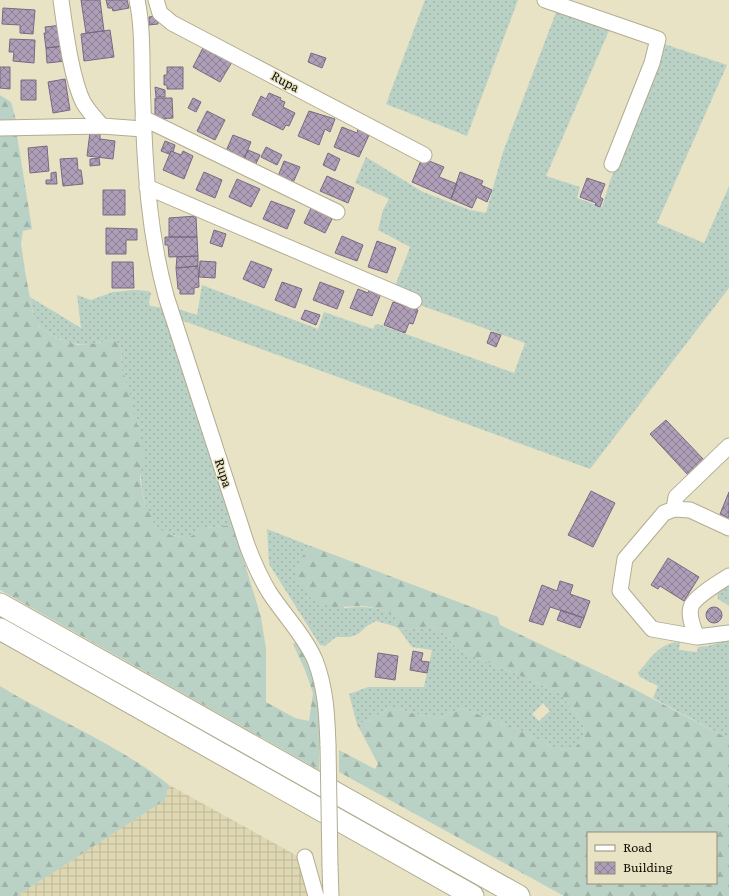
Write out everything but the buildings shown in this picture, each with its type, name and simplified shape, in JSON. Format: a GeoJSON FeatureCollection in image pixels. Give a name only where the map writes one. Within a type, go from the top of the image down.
{"type":"FeatureCollection","features":[{"type":"Feature","properties":{"kind":"highway"},"geometry":{"type":"LineString","coordinates":[[0,604],[519,896]]}},
{"type":"Feature","properties":{"kind":"highway"},"geometry":{"type":"LineString","coordinates":[[0,629],[473,896]]}},
{"type":"Feature","properties":{"kind":"street"},"geometry":{"type":"LineString","coordinates":[[61,0],[65,31],[75,76],[83,102],[102,126]]}},
{"type":"Feature","properties":{"kind":"street","name":"Rupa"},"geometry":{"type":"LineString","coordinates":[[137,0],[140,28],[143,124],[147,187],[152,233],[166,296],[240,525],[260,576],[270,593],[305,642],[315,660],[326,700],[331,896]]}},
{"type":"Feature","properties":{"kind":"street","name":"Rupa"},"geometry":{"type":"LineString","coordinates":[[156,0],[160,13],[172,23],[424,155]]}},
{"type":"Feature","properties":{"kind":"street"},"geometry":{"type":"LineString","coordinates":[[545,0],[658,39],[652,63],[612,164]]}},
{"type":"Feature","properties":{"kind":"street"},"geometry":{"type":"LineString","coordinates":[[0,128],[143,124],[337,212]]}},
{"type":"Feature","properties":{"kind":"street"},"geometry":{"type":"LineString","coordinates":[[147,187],[414,301]]}},
{"type":"Feature","properties":{"kind":"street"},"geometry":{"type":"LineString","coordinates":[[674,509],[676,497],[729,446]]}},
{"type":"Feature","properties":{"kind":"street"},"geometry":{"type":"LineString","coordinates":[[729,528],[690,510],[674,509],[664,513],[625,559],[620,590],[652,629],[698,637],[729,632]]}},
{"type":"Feature","properties":{"kind":"street"},"geometry":{"type":"LineString","coordinates":[[698,637],[691,618],[691,607],[699,597],[729,576]]}},
{"type":"Feature","properties":{"kind":"street"},"geometry":{"type":"LineString","coordinates":[[305,858],[316,896]]}},
{"type":"Feature","properties":{"kind":"shaded area"},"geometry":{"type":"Polygon","coordinates":[[[169,785],[301,858],[313,896],[17,896],[165,800],[169,785]]]}},
{"type":"Feature","properties":{"kind":"green space"},"geometry":{"type":"Polygon","coordinates":[[[425,0],[518,0],[467,136],[386,104],[425,0]]]}},
{"type":"Feature","properties":{"kind":"green space"},"geometry":{"type":"Polygon","coordinates":[[[558,7],[611,26],[546,176],[580,187],[577,198],[602,207],[610,181],[664,44],[727,65],[657,223],[704,243],[729,186],[729,288],[590,469],[181,320],[178,309],[197,315],[202,285],[318,329],[324,312],[373,329],[375,325],[378,324],[514,373],[525,343],[417,304],[420,296],[395,286],[410,247],[378,230],[383,210],[389,199],[355,183],[366,157],[423,192],[470,210],[486,213],[503,152],[558,7]]]}},
{"type":"Feature","properties":{"kind":"green space"},"geometry":{"type":"Polygon","coordinates":[[[0,95],[11,102],[16,120],[0,121],[0,95]]]}},
{"type":"Feature","properties":{"kind":"green space"},"geometry":{"type":"Polygon","coordinates":[[[0,134],[17,135],[32,229],[23,231],[21,243],[33,314],[39,327],[59,339],[78,345],[99,343],[114,339],[122,348],[121,367],[128,386],[144,454],[140,479],[144,501],[156,527],[171,535],[188,538],[205,528],[233,525],[261,617],[266,649],[266,702],[295,718],[309,721],[313,693],[305,670],[293,644],[298,641],[310,663],[317,689],[320,716],[319,770],[0,590],[0,134]]]}},
{"type":"Feature","properties":{"kind":"green space"},"geometry":{"type":"Polygon","coordinates":[[[134,290],[148,291],[151,293],[149,302],[150,306],[164,308],[233,525],[205,528],[188,538],[166,533],[155,526],[148,514],[142,490],[141,469],[121,367],[122,348],[114,339],[97,343],[81,344],[58,338],[42,329],[37,323],[30,297],[81,328],[77,295],[91,300],[113,292],[134,290]]]}},
{"type":"Feature","properties":{"kind":"green space"},"geometry":{"type":"Polygon","coordinates":[[[267,529],[308,545],[295,572],[345,608],[370,608],[394,614],[396,621],[394,626],[376,621],[367,626],[358,634],[350,637],[336,637],[325,646],[320,645],[269,564],[267,529]]]}},
{"type":"Feature","properties":{"kind":"green space"},"geometry":{"type":"Polygon","coordinates":[[[308,545],[498,617],[500,625],[634,689],[729,739],[729,896],[564,896],[339,772],[339,750],[375,769],[378,764],[357,724],[371,720],[387,709],[400,709],[415,714],[440,718],[461,708],[515,728],[559,750],[574,748],[584,738],[583,723],[560,693],[457,649],[444,633],[429,626],[408,630],[399,629],[394,626],[396,621],[394,614],[380,609],[365,606],[332,607],[311,599],[296,579],[295,572],[308,545]]]}},
{"type":"Feature","properties":{"kind":"green space"},"geometry":{"type":"Polygon","coordinates":[[[729,585],[729,606],[718,599],[717,593],[729,585]]]}},
{"type":"Feature","properties":{"kind":"green space"},"geometry":{"type":"Polygon","coordinates":[[[429,626],[444,633],[457,649],[560,693],[583,723],[584,738],[574,748],[559,750],[515,728],[461,708],[440,718],[415,714],[400,709],[387,709],[371,720],[357,724],[349,694],[368,687],[424,687],[432,650],[412,647],[399,629],[408,630],[429,626]],[[543,703],[532,714],[539,721],[550,711],[543,703]]]}},
{"type":"Feature","properties":{"kind":"green space"},"geometry":{"type":"Polygon","coordinates":[[[729,640],[729,739],[653,698],[658,686],[640,677],[638,673],[656,652],[667,645],[680,642],[679,650],[697,652],[698,647],[708,646],[729,640]]]}},
{"type":"Feature","properties":{"kind":"green space"},"geometry":{"type":"Polygon","coordinates":[[[0,686],[129,757],[169,785],[165,800],[17,896],[0,896],[0,686]]]}}]}
